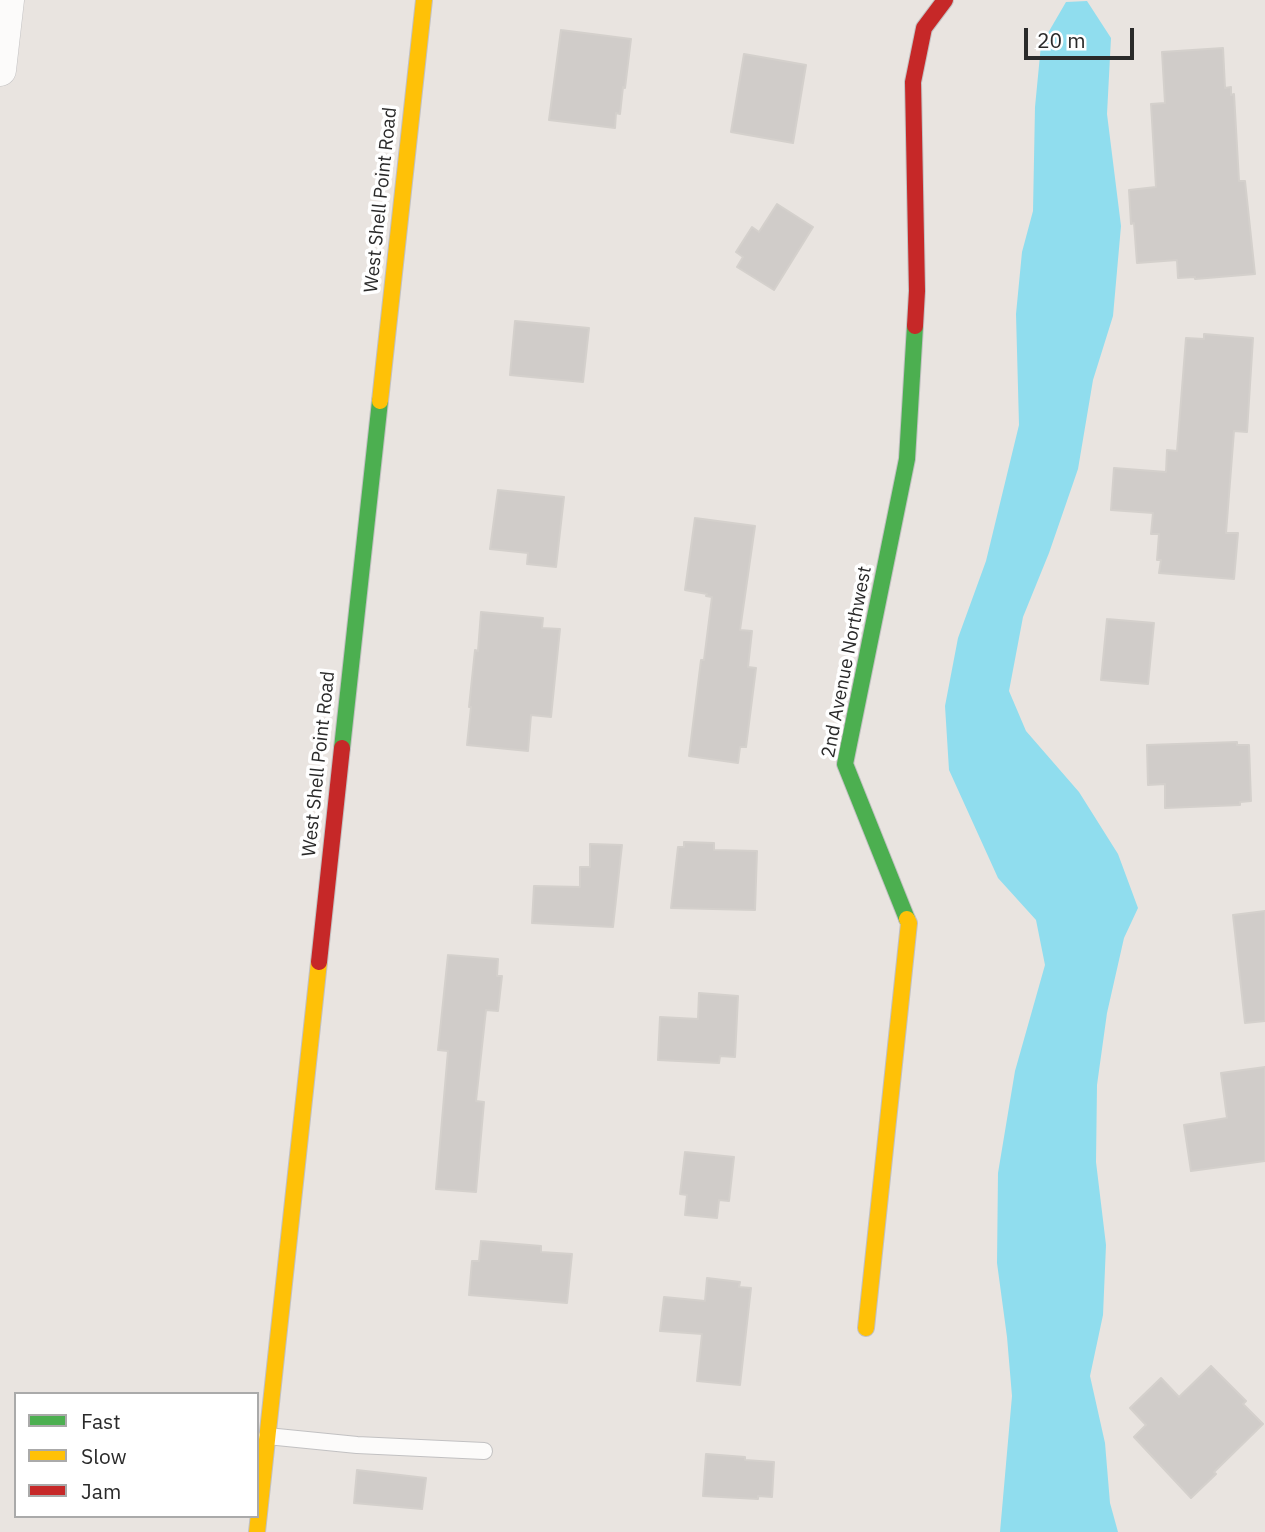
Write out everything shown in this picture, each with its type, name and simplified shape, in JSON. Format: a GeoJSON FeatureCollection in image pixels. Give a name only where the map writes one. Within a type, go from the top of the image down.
{"type":"FeatureCollection","features":[{"type":"Feature","properties":{"kind":"street"},"geometry":{"type":"LineString","coordinates":[[0,70],[8,0]]}},
{"type":"Feature","properties":{"kind":"street","name":"West Shell Point Road"},"geometry":{"type":"LineString","coordinates":[[259,1513],[424,0]]}},
{"type":"Feature","properties":{"kind":"street","name":"2nd Avenue Northwest"},"geometry":{"type":"LineString","coordinates":[[866,1328],[909,923],[845,764],[907,459],[917,291],[914,82],[924,29],[945,0]]}},
{"type":"Feature","properties":{"kind":"lane"},"geometry":{"type":"LineString","coordinates":[[267,1436],[357,1445],[484,1451]]}},
{"type":"Feature","properties":{"kind":"water"},"geometry":{"type":"Polygon","coordinates":[[[1087,1],[1111,38],[1107,114],[1121,226],[1113,316],[1093,380],[1078,469],[1023,617],[1009,691],[1026,731],[1079,792],[1118,854],[1138,908],[1124,938],[1107,1013],[1097,1085],[1096,1162],[1106,1245],[1103,1315],[1090,1376],[1105,1443],[1110,1503],[1118,1532],[1000,1532],[1012,1396],[997,1263],[998,1173],[1015,1071],[1045,965],[1036,920],[998,878],[949,770],[945,706],[958,638],[986,561],[1019,425],[1016,314],[1022,252],[1033,211],[1035,107],[1041,45],[1066,2],[1087,1]]]}},
{"type":"Feature","properties":{"kind":"building"},"geometry":{"type":"Polygon","coordinates":[[[561,30],[631,39],[625,88],[623,87],[620,114],[616,113],[615,128],[549,120],[561,30]]]}},
{"type":"Feature","properties":{"kind":"building"},"geometry":{"type":"Polygon","coordinates":[[[1223,48],[1225,88],[1231,87],[1231,95],[1234,94],[1239,181],[1245,181],[1255,274],[1178,278],[1177,260],[1137,263],[1129,190],[1156,187],[1151,104],[1165,103],[1162,52],[1223,48]]]}},
{"type":"Feature","properties":{"kind":"building"},"geometry":{"type":"Polygon","coordinates":[[[744,54],[806,65],[793,143],[731,132],[744,54]]]}},
{"type":"Feature","properties":{"kind":"building"},"geometry":{"type":"Polygon","coordinates":[[[777,204],[813,227],[774,290],[737,267],[743,257],[736,252],[752,227],[759,232],[777,204]]]}},
{"type":"Feature","properties":{"kind":"building"},"geometry":{"type":"Polygon","coordinates":[[[515,321],[589,328],[583,382],[510,375],[515,321]]]}},
{"type":"Feature","properties":{"kind":"building"},"geometry":{"type":"Polygon","coordinates":[[[1204,334],[1253,338],[1247,432],[1234,431],[1226,533],[1238,533],[1234,579],[1159,573],[1159,534],[1151,534],[1153,513],[1111,510],[1114,468],[1166,472],[1167,450],[1177,451],[1186,338],[1204,339],[1204,334]]]}},
{"type":"Feature","properties":{"kind":"building"},"geometry":{"type":"Polygon","coordinates":[[[498,490],[564,497],[556,567],[527,564],[528,553],[490,549],[498,490]]]}},
{"type":"Feature","properties":{"kind":"building"},"geometry":{"type":"Polygon","coordinates":[[[695,518],[755,526],[740,630],[752,631],[748,667],[756,668],[746,747],[740,747],[738,763],[689,756],[712,597],[685,590],[695,518]]]}},
{"type":"Feature","properties":{"kind":"building"},"geometry":{"type":"Polygon","coordinates":[[[481,612],[543,618],[542,628],[560,629],[551,717],[531,715],[528,751],[467,745],[481,612]]]}},
{"type":"Feature","properties":{"kind":"building"},"geometry":{"type":"Polygon","coordinates":[[[1107,619],[1154,623],[1148,684],[1101,680],[1107,619]]]}},
{"type":"Feature","properties":{"kind":"building"},"geometry":{"type":"Polygon","coordinates":[[[1237,742],[1237,745],[1249,745],[1251,801],[1240,802],[1240,805],[1165,808],[1165,784],[1148,785],[1147,745],[1237,742]]]}},
{"type":"Feature","properties":{"kind":"building"},"geometry":{"type":"Polygon","coordinates":[[[684,842],[714,843],[714,850],[757,851],[755,910],[671,908],[678,847],[684,847],[684,842]]]}},
{"type":"Feature","properties":{"kind":"building"},"geometry":{"type":"Polygon","coordinates":[[[590,844],[622,845],[613,927],[532,923],[534,886],[580,887],[580,867],[590,867],[590,844]]]}},
{"type":"Feature","properties":{"kind":"building"},"geometry":{"type":"Polygon","coordinates":[[[1265,911],[1265,1021],[1245,1023],[1233,915],[1265,911]]]}},
{"type":"Feature","properties":{"kind":"building"},"geometry":{"type":"Polygon","coordinates":[[[448,955],[498,959],[497,976],[502,976],[498,1011],[486,1010],[476,1101],[484,1102],[476,1192],[436,1189],[448,1051],[438,1050],[448,955]]]}},
{"type":"Feature","properties":{"kind":"building"},"geometry":{"type":"Polygon","coordinates":[[[699,993],[738,996],[735,1057],[720,1056],[719,1063],[658,1060],[660,1017],[698,1019],[699,993]]]}},
{"type":"Feature","properties":{"kind":"building"},"geometry":{"type":"Polygon","coordinates":[[[1265,1067],[1265,1161],[1191,1171],[1184,1125],[1227,1118],[1221,1073],[1265,1067]]]}},
{"type":"Feature","properties":{"kind":"building"},"geometry":{"type":"Polygon","coordinates":[[[685,1152],[734,1157],[729,1201],[719,1200],[717,1218],[685,1215],[687,1195],[680,1194],[685,1152]]]}},
{"type":"Feature","properties":{"kind":"building"},"geometry":{"type":"Polygon","coordinates":[[[481,1241],[541,1246],[541,1252],[572,1254],[567,1303],[469,1295],[472,1261],[479,1261],[481,1241]]]}},
{"type":"Feature","properties":{"kind":"building"},"geometry":{"type":"Polygon","coordinates":[[[707,1278],[740,1282],[739,1287],[751,1288],[740,1385],[697,1381],[702,1334],[660,1331],[664,1297],[705,1301],[707,1278]]]}},
{"type":"Feature","properties":{"kind":"building"},"geometry":{"type":"Polygon","coordinates":[[[1211,1366],[1246,1401],[1243,1404],[1263,1424],[1191,1498],[1134,1437],[1146,1425],[1130,1408],[1161,1378],[1179,1397],[1211,1366]]]}},
{"type":"Feature","properties":{"kind":"building"},"geometry":{"type":"Polygon","coordinates":[[[706,1454],[774,1462],[772,1497],[758,1496],[758,1499],[703,1496],[706,1454]]]}},
{"type":"Feature","properties":{"kind":"building"},"geometry":{"type":"Polygon","coordinates":[[[357,1470],[426,1478],[422,1509],[354,1503],[357,1470]]]}},
{"type":"Feature","properties":{"kind":"traffic: fast"},"geometry":{"type":"LineString","coordinates":[[907,919],[845,764],[907,459],[915,326]]}},
{"type":"Feature","properties":{"kind":"traffic: fast"},"geometry":{"type":"LineString","coordinates":[[342,748],[380,401]]}},
{"type":"Feature","properties":{"kind":"traffic: slow"},"geometry":{"type":"LineString","coordinates":[[380,401],[424,0]]}},
{"type":"Feature","properties":{"kind":"traffic: slow"},"geometry":{"type":"LineString","coordinates":[[866,1328],[909,923],[907,919]]}},
{"type":"Feature","properties":{"kind":"traffic: slow"},"geometry":{"type":"LineString","coordinates":[[259,1514],[319,962]]}},
{"type":"Feature","properties":{"kind":"traffic: slow"},"geometry":{"type":"LineString","coordinates":[[257,1532],[259,1518]]}},
{"type":"Feature","properties":{"kind":"traffic: jam"},"geometry":{"type":"LineString","coordinates":[[915,326],[917,291],[913,82],[924,28],[945,0]]}},
{"type":"Feature","properties":{"kind":"traffic: jam"},"geometry":{"type":"LineString","coordinates":[[319,962],[342,748]]}}]}
